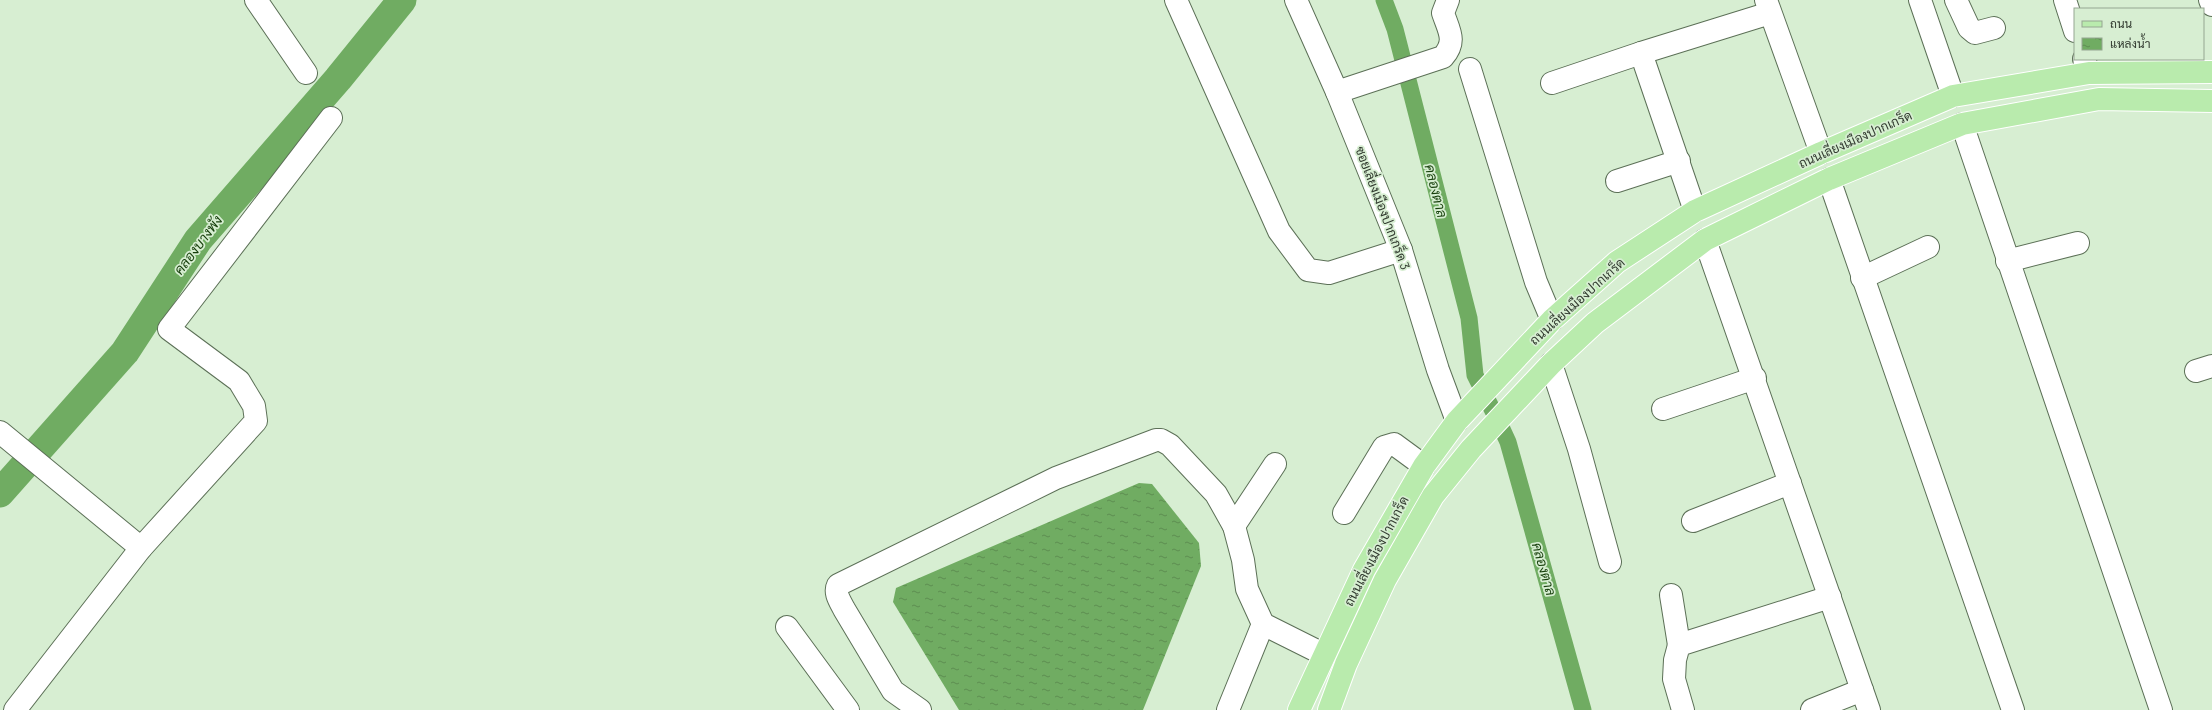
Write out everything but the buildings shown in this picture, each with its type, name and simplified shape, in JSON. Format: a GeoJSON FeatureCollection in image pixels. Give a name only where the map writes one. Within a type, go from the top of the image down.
{"type":"FeatureCollection","features":[{"type":"Feature","properties":{"kind":"main road","name":"ถนนเลี่ยงเมืองปากเกร็ด"},"geometry":{"type":"LineString","coordinates":[[1299,710],[1364,570],[1424,466],[1457,421],[1552,320],[1617,262],[1695,211],[1821,153],[1953,96],[2086,66],[2212,72]]}},
{"type":"Feature","properties":{"kind":"main road","name":"ถนนเลี่ยงเมืองปากเกร็ด"},"geometry":{"type":"LineString","coordinates":[[1329,710],[1346,664],[1385,580],[1433,496],[1471,449],[1551,364],[1595,323],[1705,240],[1828,179],[1962,124],[2098,99],[2212,101]]}},
{"type":"Feature","properties":{"kind":"street"},"geometry":{"type":"LineString","coordinates":[[256,0],[306,73]]}},
{"type":"Feature","properties":{"kind":"street"},"geometry":{"type":"LineString","coordinates":[[1176,0],[1279,231],[1308,270],[1329,273],[1401,250]]}},
{"type":"Feature","properties":{"kind":"street","name":"ซอยเลี่ยงเมืองปากเกร็ด 3"},"geometry":{"type":"LineString","coordinates":[[1296,0],[1337,92],[1401,250],[1440,376],[1457,421]]}},
{"type":"Feature","properties":{"kind":"street"},"geometry":{"type":"LineString","coordinates":[[1337,92],[1443,57],[1449,50],[1452,39],[1443,13],[1448,0]]}},
{"type":"Feature","properties":{"kind":"street"},"geometry":{"type":"LineString","coordinates":[[1920,0],[1953,96]]}},
{"type":"Feature","properties":{"kind":"street"},"geometry":{"type":"LineString","coordinates":[[1956,0],[1969,28],[1975,33],[1994,28]]}},
{"type":"Feature","properties":{"kind":"street"},"geometry":{"type":"LineString","coordinates":[[2065,0],[2074,28]]}},
{"type":"Feature","properties":{"kind":"street"},"geometry":{"type":"LineString","coordinates":[[2210,0],[2212,6]]}},
{"type":"Feature","properties":{"kind":"street"},"geometry":{"type":"LineString","coordinates":[[1552,83],[1641,53],[1768,7],[1821,153]]}},
{"type":"Feature","properties":{"kind":"street"},"geometry":{"type":"LineString","coordinates":[[1641,53],[1695,211]]}},
{"type":"Feature","properties":{"kind":"street"},"geometry":{"type":"LineString","coordinates":[[1470,69],[1536,282],[1552,320]]}},
{"type":"Feature","properties":{"kind":"street"},"geometry":{"type":"LineString","coordinates":[[16,710],[141,548],[256,421],[254,406],[239,381],[169,329],[331,118]]}},
{"type":"Feature","properties":{"kind":"street"},"geometry":{"type":"LineString","coordinates":[[1962,124],[2007,261],[2161,710]]}},
{"type":"Feature","properties":{"kind":"street"},"geometry":{"type":"LineString","coordinates":[[1617,181],[1679,161]]}},
{"type":"Feature","properties":{"kind":"street"},"geometry":{"type":"LineString","coordinates":[[1828,179],[2013,710]]}},
{"type":"Feature","properties":{"kind":"street"},"geometry":{"type":"LineString","coordinates":[[1705,240],[1755,378],[1866,700],[1812,710]]}},
{"type":"Feature","properties":{"kind":"street"},"geometry":{"type":"LineString","coordinates":[[2007,261],[2078,243]]}},
{"type":"Feature","properties":{"kind":"street"},"geometry":{"type":"LineString","coordinates":[[1862,278],[1928,247]]}},
{"type":"Feature","properties":{"kind":"street"},"geometry":{"type":"LineString","coordinates":[[1551,364],[1579,449],[1610,562]]}},
{"type":"Feature","properties":{"kind":"street"},"geometry":{"type":"LineString","coordinates":[[1663,409],[1755,378]]}},
{"type":"Feature","properties":{"kind":"street"},"geometry":{"type":"LineString","coordinates":[[4,435],[141,548]]}},
{"type":"Feature","properties":{"kind":"street"},"geometry":{"type":"LineString","coordinates":[[920,710],[893,691],[837,596],[836,589],[838,585],[1056,478],[1156,440],[1161,440],[1170,445],[1216,494],[1234,526],[1243,560],[1247,590],[1263,624],[1324,654]]}},
{"type":"Feature","properties":{"kind":"street"},"geometry":{"type":"LineString","coordinates":[[1344,513],[1384,448],[1390,444],[1394,444],[1424,466]]}},
{"type":"Feature","properties":{"kind":"street"},"geometry":{"type":"LineString","coordinates":[[1234,526],[1275,464]]}},
{"type":"Feature","properties":{"kind":"street"},"geometry":{"type":"LineString","coordinates":[[1693,521],[1790,483]]}},
{"type":"Feature","properties":{"kind":"street"},"geometry":{"type":"LineString","coordinates":[[1671,594],[1679,645],[1675,660],[1674,679],[1683,710]]}},
{"type":"Feature","properties":{"kind":"street"},"geometry":{"type":"LineString","coordinates":[[1679,645],[1830,596]]}},
{"type":"Feature","properties":{"kind":"street"},"geometry":{"type":"LineString","coordinates":[[1228,710],[1263,624]]}},
{"type":"Feature","properties":{"kind":"street"},"geometry":{"type":"LineString","coordinates":[[787,627],[848,710]]}},
{"type":"Feature","properties":{"kind":"water"},"geometry":{"type":"Polygon","coordinates":[[[1139,483],[1152,484],[1199,543],[1201,566],[1143,710],[959,710],[893,602],[896,588],[1139,483]]]}},
{"type":"Feature","properties":{"kind":"waterway","name":"คลองบางพัง"},"geometry":{"type":"LineString","coordinates":[[0,493],[125,352],[198,240],[338,79],[402,0]]}},
{"type":"Feature","properties":{"kind":"waterway","name":"คลองตาล"},"geometry":{"type":"LineString","coordinates":[[1384,0],[1395,29],[1469,318],[1475,375],[1479,383]]}},
{"type":"Feature","properties":{"kind":"waterway","name":"คลองตาล"},"geometry":{"type":"LineString","coordinates":[[1488,401],[1493,411]]}},
{"type":"Feature","properties":{"kind":"waterway","name":"คลองตาล"},"geometry":{"type":"LineString","coordinates":[[1502,429],[1508,442],[1583,710]]}}]}
